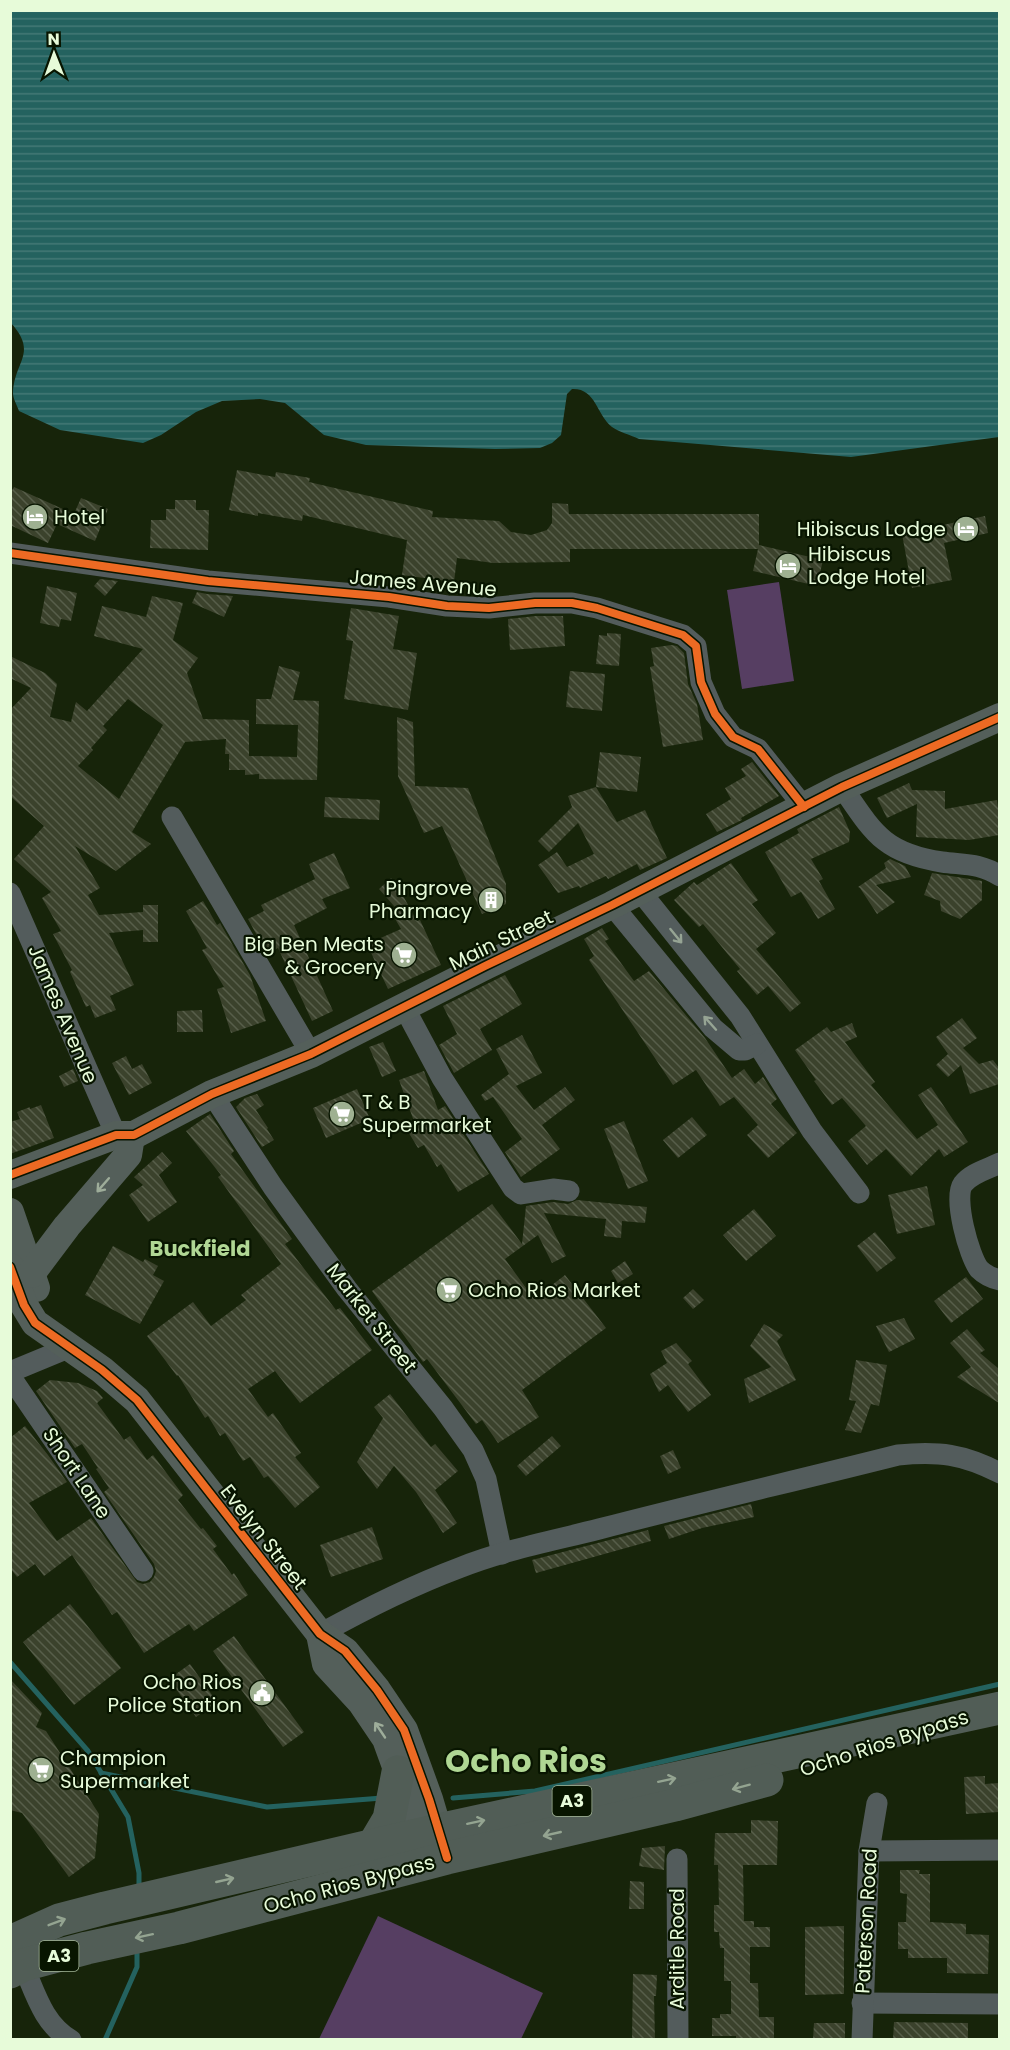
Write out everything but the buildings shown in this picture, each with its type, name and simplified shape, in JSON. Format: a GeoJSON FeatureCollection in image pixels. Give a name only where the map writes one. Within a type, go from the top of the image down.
{"type":"FeatureCollection","features":[{"type":"Feature","properties":{"kind":"main road","name":"Ocho Rios Bypass"},"geometry":{"type":"LineString","coordinates":[[15,1960],[179,1928],[433,1847],[675,1805],[856,1755],[988,1710]]}},
{"type":"Feature","properties":{"kind":"main road"},"geometry":{"type":"LineString","coordinates":[[373,1846],[389,1820],[398,1772]]}},
{"type":"Feature","properties":{"kind":"main road","name":"Ocho Rios Bypass"},"geometry":{"type":"LineString","coordinates":[[15,1960],[59,1920],[373,1846],[433,1847]]}},
{"type":"Feature","properties":{"kind":"street","name":"James Avenue"},"geometry":{"type":"LineString","coordinates":[[10,553],[208,581],[389,597],[447,606],[489,609],[535,603],[572,603],[597,608],[683,635],[696,646],[701,682],[715,714],[733,737],[758,749],[804,807]]}},
{"type":"Feature","properties":{"kind":"street","name":"Main Street"},"geometry":{"type":"LineString","coordinates":[[10,1176],[123,1136],[212,1094],[311,1054],[640,891],[842,787],[999,717]]}},
{"type":"Feature","properties":{"kind":"street"},"geometry":{"type":"LineString","coordinates":[[842,787],[878,836],[897,850],[919,857],[986,867],[999,876]]}},
{"type":"Feature","properties":{"kind":"street"},"geometry":{"type":"LineString","coordinates":[[172,817],[311,1054]]}},
{"type":"Feature","properties":{"kind":"street"},"geometry":{"type":"LineString","coordinates":[[640,891],[740,1016],[812,1131],[859,1193]]}},
{"type":"Feature","properties":{"kind":"street","name":"James Avenue"},"geometry":{"type":"LineString","coordinates":[[10,893],[123,1136]]}},
{"type":"Feature","properties":{"kind":"street"},"geometry":{"type":"LineString","coordinates":[[612,905],[712,1028],[739,1050],[745,1050],[757,1044]]}},
{"type":"Feature","properties":{"kind":"street"},"geometry":{"type":"LineString","coordinates":[[404,1007],[442,1078],[513,1188],[521,1194],[553,1188],[569,1191]]}},
{"type":"Feature","properties":{"kind":"street","name":"Market Street"},"geometry":{"type":"LineString","coordinates":[[212,1094],[273,1188],[347,1289],[443,1408],[473,1450],[486,1479],[502,1554]]}},
{"type":"Feature","properties":{"kind":"street"},"geometry":{"type":"LineString","coordinates":[[21,1270],[67,1226],[128,1155],[123,1136]]}},
{"type":"Feature","properties":{"kind":"street"},"geometry":{"type":"LineString","coordinates":[[999,1163],[967,1180],[960,1190],[959,1198],[960,1210],[977,1267],[985,1275],[999,1280]]}},
{"type":"Feature","properties":{"kind":"street"},"geometry":{"type":"LineString","coordinates":[[10,1212],[21,1270],[51,1314],[68,1348],[10,1374]]}},
{"type":"Feature","properties":{"kind":"street","name":"Evelyn Street"},"geometry":{"type":"LineString","coordinates":[[68,1348],[102,1370],[137,1400],[320,1634],[345,1651],[377,1690],[404,1730],[433,1847]]}},
{"type":"Feature","properties":{"kind":"street","name":"Short Lane"},"geometry":{"type":"LineString","coordinates":[[10,1374],[143,1571]]}},
{"type":"Feature","properties":{"kind":"street"},"geometry":{"type":"LineString","coordinates":[[320,1634],[373,1605],[460,1567],[693,1505],[898,1455],[924,1452],[950,1455],[976,1461],[999,1473]]}},
{"type":"Feature","properties":{"kind":"street","name":"Evelyn Street"},"geometry":{"type":"LineString","coordinates":[[320,1634],[326,1664],[361,1702],[386,1739],[398,1772],[433,1847]]}},
{"type":"Feature","properties":{"kind":"street","name":"Paterson Road"},"geometry":{"type":"LineString","coordinates":[[862,2040],[868,1851],[877,1803]]}},
{"type":"Feature","properties":{"kind":"street"},"geometry":{"type":"LineString","coordinates":[[868,1851],[999,1850]]}},
{"type":"Feature","properties":{"kind":"street","name":"Arditle Road"},"geometry":{"type":"LineString","coordinates":[[677,1859],[678,2040]]}},
{"type":"Feature","properties":{"kind":"street"},"geometry":{"type":"LineString","coordinates":[[15,1960],[47,2018],[60,2034],[71,2040]]}},
{"type":"Feature","properties":{"kind":"street"},"geometry":{"type":"LineString","coordinates":[[862,2002],[999,2004]]}},
{"type":"Feature","properties":{"kind":"shaded area"},"geometry":{"type":"Polygon","coordinates":[[[779,582],[794,681],[742,689],[727,590],[779,582]]]}},
{"type":"Feature","properties":{"kind":"shaded area"},"geometry":{"type":"Polygon","coordinates":[[[378,1916],[543,1993],[521,2039],[319,2039],[378,1916]]]}},
{"type":"Feature","properties":{"kind":"water"},"geometry":{"type":"Polygon","coordinates":[[[10,11],[999,11],[999,437],[851,457],[639,439],[612,427],[591,397],[580,390],[572,389],[567,394],[561,435],[552,443],[540,448],[366,445],[324,435],[285,403],[260,399],[222,401],[196,412],[161,435],[143,443],[60,430],[19,411],[13,395],[14,382],[24,350],[23,342],[10,322],[10,11]]]}},
{"type":"Feature","properties":{"kind":"waterway"},"geometry":{"type":"LineString","coordinates":[[10,1662],[88,1751],[128,1817],[139,1873],[139,1888]]}},
{"type":"Feature","properties":{"kind":"waterway"},"geometry":{"type":"LineString","coordinates":[[453,1798],[535,1791],[1000,1684]]}},
{"type":"Feature","properties":{"kind":"waterway"},"geometry":{"type":"LineString","coordinates":[[101,1773],[267,1807],[382,1798]]}},
{"type":"Feature","properties":{"kind":"waterway"},"geometry":{"type":"LineString","coordinates":[[105,2040],[137,1967],[137,1949]]}},
{"type":"Feature","properties":{"kind":"cycle path"},"geometry":{"type":"LineString","coordinates":[[10,553],[208,581],[389,597],[447,606],[489,608],[535,603],[572,603],[597,608],[683,635],[696,646],[701,682],[715,714],[733,737],[758,749],[804,807]]}},
{"type":"Feature","properties":{"kind":"cycle path"},"geometry":{"type":"LineString","coordinates":[[10,1175],[116,1135],[134,1135],[212,1094],[311,1054],[612,905],[842,787],[1000,717]]}},
{"type":"Feature","properties":{"kind":"cycle path"},"geometry":{"type":"LineString","coordinates":[[10,1267],[24,1305],[35,1323],[102,1370],[137,1400],[320,1634],[345,1651],[377,1690],[404,1730],[447,1858]]}},
{"type":"Feature","properties":{"kind":"place","name":"Hotel"},"geometry":{"type":"Point","coordinates":[35,517]}},
{"type":"Feature","properties":{"kind":"place","name":"Hibiscus Lodge"},"geometry":{"type":"Point","coordinates":[966,529]}},
{"type":"Feature","properties":{"kind":"place","name":"Hibiscus Lodge Hotel"},"geometry":{"type":"Point","coordinates":[788,566]}},
{"type":"Feature","properties":{"kind":"place","name":"Pingrove Pharmacy"},"geometry":{"type":"Point","coordinates":[491,900]}},
{"type":"Feature","properties":{"kind":"place","name":"Big Ben Meats & Grocery"},"geometry":{"type":"Point","coordinates":[404,955]}},
{"type":"Feature","properties":{"kind":"place","name":"T & B Supermarket"},"geometry":{"type":"Point","coordinates":[342,1114]}},
{"type":"Feature","properties":{"kind":"place","name":"Ocho Rios Market"},"geometry":{"type":"Point","coordinates":[449,1290]}},
{"type":"Feature","properties":{"kind":"place","name":"Ocho Rios Police Station"},"geometry":{"type":"Point","coordinates":[262,1693]}},
{"type":"Feature","properties":{"kind":"place","name":"Champion Supermarket"},"geometry":{"type":"Point","coordinates":[41,1770]}},
{"type":"Feature","properties":{"kind":"district","name":"Buckfield"},"geometry":{"type":"Point","coordinates":[200,1249]}},
{"type":"Feature","properties":{"kind":"district","name":"Ocho Rios"},"geometry":{"type":"Point","coordinates":[526,1761]}}]}
